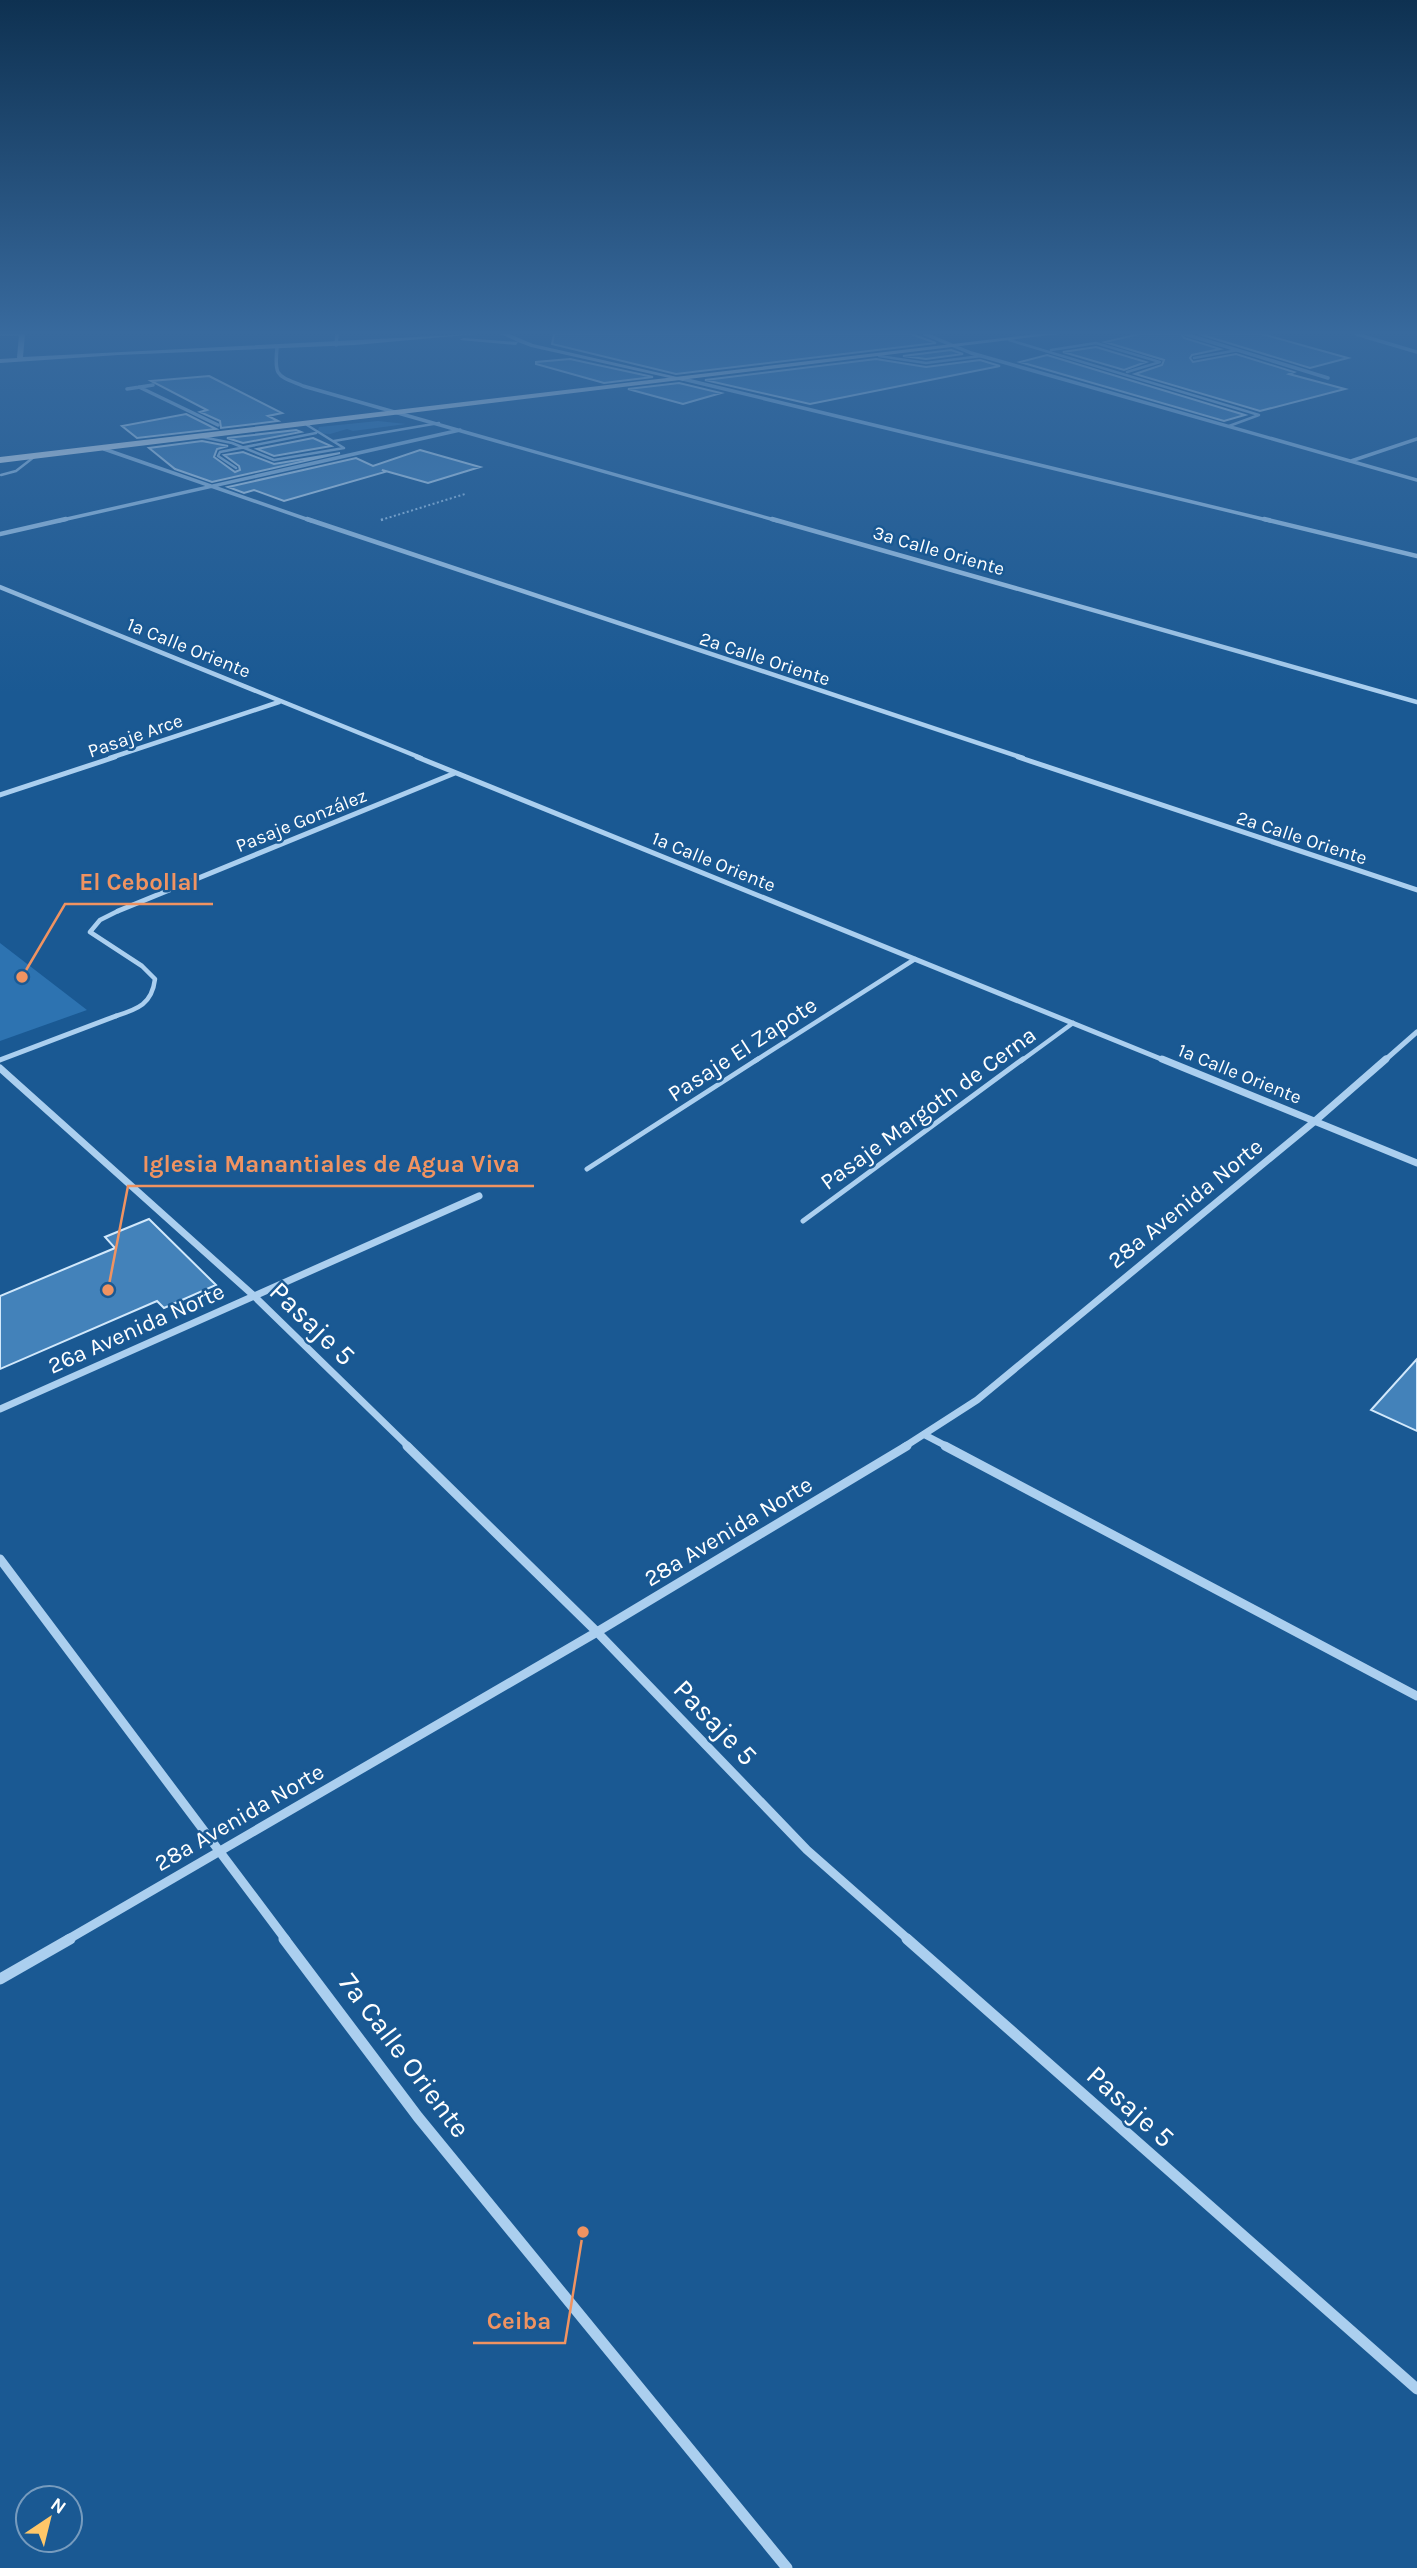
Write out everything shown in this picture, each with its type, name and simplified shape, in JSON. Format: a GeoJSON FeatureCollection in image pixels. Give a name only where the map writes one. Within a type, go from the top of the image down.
{"type":"FeatureCollection","features":[{"type":"Feature","properties":{"kind":"main road"},"geometry":{"type":"LineString","coordinates":[[0,460],[56,454]]}},
{"type":"Feature","properties":{"kind":"street","name":"2a Calle Oriente"},"geometry":{"type":"LineString","coordinates":[[118,454],[1417,890]]}},
{"type":"Feature","properties":{"kind":"street"},"geometry":{"type":"LineString","coordinates":[[0,534],[354,454]]}},
{"type":"Feature","properties":{"kind":"street","name":"3a Calle Oriente"},"geometry":{"type":"LineString","coordinates":[[547,454],[1417,702]]}},
{"type":"Feature","properties":{"kind":"street"},"geometry":{"type":"LineString","coordinates":[[993,454],[1417,556]]}},
{"type":"Feature","properties":{"kind":"street"},"geometry":{"type":"LineString","coordinates":[[1326,454],[1417,480]]}},
{"type":"Feature","properties":{"kind":"street"},"geometry":{"type":"LineString","coordinates":[[1351,461],[1372,454]]}},
{"type":"Feature","properties":{"kind":"street","name":"1a Calle Oriente"},"geometry":{"type":"LineString","coordinates":[[0,587],[1417,1163]]}},
{"type":"Feature","properties":{"kind":"street","name":"Pasaje Arce"},"geometry":{"type":"LineString","coordinates":[[0,795],[279,701]]}},
{"type":"Feature","properties":{"kind":"street","name":"Pasaje González"},"geometry":{"type":"LineString","coordinates":[[118,911],[456,773]]}},
{"type":"Feature","properties":{"kind":"street"},"geometry":{"type":"LineString","coordinates":[[0,1060],[116,1016]]}},
{"type":"Feature","properties":{"kind":"street","name":"28a Avenida Norte"},"geometry":{"type":"LineString","coordinates":[[0,1979],[597,1632],[925,1435],[987,1391],[1315,1121],[1417,1032]]}},
{"type":"Feature","properties":{"kind":"street","name":"Pasaje 5"},"geometry":{"type":"LineString","coordinates":[[0,1068],[254,1296],[597,1632],[807,1850],[1417,2389]]}},
{"type":"Feature","properties":{"kind":"street","name":"26a Avenida Norte"},"geometry":{"type":"LineString","coordinates":[[0,1409],[479,1196]]}},
{"type":"Feature","properties":{"kind":"street"},"geometry":{"type":"LineString","coordinates":[[925,1435],[1417,1696]]}},
{"type":"Feature","properties":{"kind":"street","name":"7a Calle Oriente"},"geometry":{"type":"LineString","coordinates":[[0,1559],[221,1850],[418,2117],[787,2568]]}},
{"type":"Feature","properties":{"kind":"lane"},"geometry":{"type":"LineString","coordinates":[[219,454],[236,468]]}},
{"type":"Feature","properties":{"kind":"lane"},"geometry":{"type":"LineString","coordinates":[[257,454],[266,458],[285,460],[315,454]]}},
{"type":"Feature","properties":{"kind":"lane"},"geometry":{"type":"LineString","coordinates":[[1,475],[16,471],[35,456]]}},
{"type":"Feature","properties":{"kind":"lane"},"geometry":{"type":"LineString","coordinates":[[116,1016],[144,1006],[155,995],[155,979],[142,966],[90,932],[100,920],[118,911]]}},
{"type":"Feature","properties":{"kind":"lane","name":"Pasaje El Zapote"},"geometry":{"type":"LineString","coordinates":[[587,1169],[915,959]]}},
{"type":"Feature","properties":{"kind":"lane","name":"Pasaje Margoth de Cerna"},"geometry":{"type":"LineString","coordinates":[[803,1221],[1073,1023]]}},
{"type":"Feature","properties":{"kind":"path"},"geometry":{"type":"LineString","coordinates":[[343,531],[465,494]]}},
{"type":"Feature","properties":{"kind":"shaded area"},"geometry":{"type":"Polygon","coordinates":[[[0,943],[87,1010],[0,1041],[0,943]]]}},
{"type":"Feature","properties":{"kind":"building"},"geometry":{"type":"Polygon","coordinates":[[[156,454],[215,454],[214,457],[235,472],[240,470],[239,466],[224,455],[248,454],[274,464],[336,454],[212,482],[175,469],[156,454]]]}},
{"type":"Feature","properties":{"kind":"building"},"geometry":{"type":"Polygon","coordinates":[[[409,454],[434,454],[480,467],[428,483],[382,470],[385,472],[284,501],[254,490],[244,493],[228,487],[356,458],[373,466],[409,454]]]}},
{"type":"Feature","properties":{"kind":"building"},"geometry":{"type":"Polygon","coordinates":[[[149,1219],[216,1285],[164,1308],[157,1301],[0,1369],[0,1296],[115,1248],[105,1237],[149,1219]]]}},
{"type":"Feature","properties":{"kind":"building"},"geometry":{"type":"Polygon","coordinates":[[[1417,1359],[1417,1431],[1371,1410],[1417,1359]]]}},
{"type":"Feature","properties":{"kind":"place","name":"El Cebollal"},"geometry":{"type":"Point","coordinates":[22,977]}},
{"type":"Feature","properties":{"kind":"place","name":"Iglesia Manantiales de Agua Viva"},"geometry":{"type":"Point","coordinates":[108,1290]}},
{"type":"Feature","properties":{"kind":"place","name":"Ceiba"},"geometry":{"type":"Point","coordinates":[583,2232]}}]}
